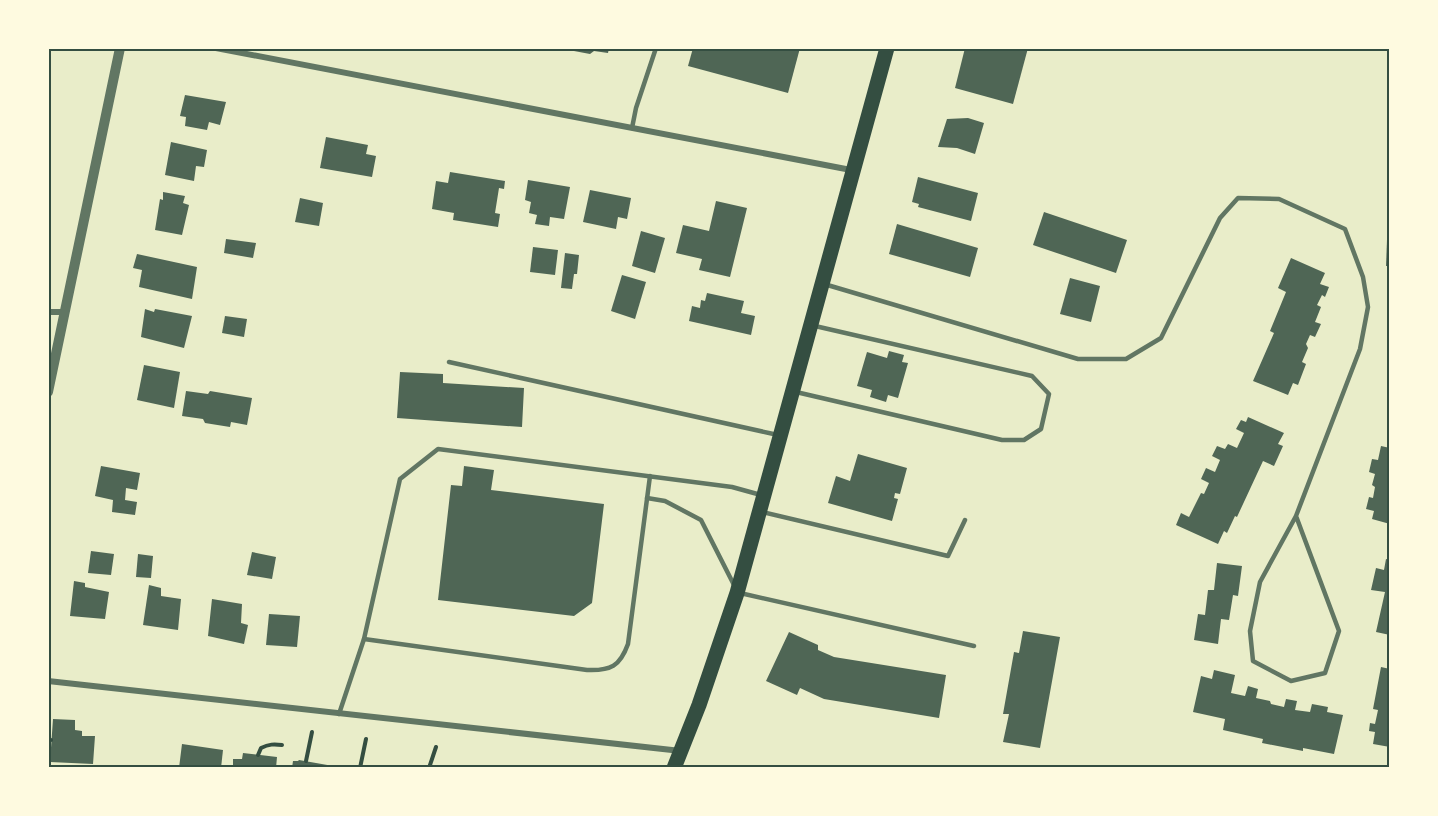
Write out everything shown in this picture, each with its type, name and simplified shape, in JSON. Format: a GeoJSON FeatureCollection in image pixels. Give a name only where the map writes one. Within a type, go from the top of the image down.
{"type":"FeatureCollection","features":[{"type":"Feature","properties":{"kind":"main road"},"geometry":{"type":"LineString","coordinates":[[674,768],[737,593],[886,48]]}},
{"type":"Feature","properties":{"kind":"street"},"geometry":{"type":"LineString","coordinates":[[48,392],[120,48]]}},
{"type":"Feature","properties":{"kind":"street"},"geometry":{"type":"LineString","coordinates":[[216,48],[852,170]]}},
{"type":"Feature","properties":{"kind":"street"},"geometry":{"type":"LineString","coordinates":[[48,312],[64,312]]}},
{"type":"Feature","properties":{"kind":"street"},"geometry":{"type":"LineString","coordinates":[[48,681],[682,751]]}},
{"type":"Feature","properties":{"kind":"lane"},"geometry":{"type":"LineString","coordinates":[[632,128],[636,108],[656,48]]}},
{"type":"Feature","properties":{"kind":"lane"},"geometry":{"type":"LineString","coordinates":[[821,283],[1078,358],[1126,358],[1161,338],[1220,218],[1238,198],[1279,199],[1345,229],[1363,278],[1368,307],[1360,349],[1296,516],[1260,582],[1250,631],[1253,661],[1291,681],[1325,673],[1339,631],[1296,516]]}},
{"type":"Feature","properties":{"kind":"lane"},"geometry":{"type":"LineString","coordinates":[[793,391],[1002,440],[1024,440],[1041,429],[1049,394],[1032,376],[811,325]]}},
{"type":"Feature","properties":{"kind":"lane"},"geometry":{"type":"LineString","coordinates":[[449,362],[780,436]]}},
{"type":"Feature","properties":{"kind":"lane"},"geometry":{"type":"LineString","coordinates":[[339,714],[364,639],[399,478],[438,449],[732,487],[764,496]]}},
{"type":"Feature","properties":{"kind":"lane"},"geometry":{"type":"LineString","coordinates":[[364,639],[587,670],[599,671],[612,667],[623,658],[628,644],[650,477]]}},
{"type":"Feature","properties":{"kind":"lane"},"geometry":{"type":"LineString","coordinates":[[647,498],[665,501],[701,520],[737,593],[974,646]]}},
{"type":"Feature","properties":{"kind":"lane"},"geometry":{"type":"LineString","coordinates":[[760,511],[948,556],[966,520]]}},
{"type":"Feature","properties":{"kind":"path"},"geometry":{"type":"LineString","coordinates":[[306,761],[312,732]]}},
{"type":"Feature","properties":{"kind":"path"},"geometry":{"type":"LineString","coordinates":[[360,768],[366,739]]}},
{"type":"Feature","properties":{"kind":"path"},"geometry":{"type":"LineString","coordinates":[[258,755],[261,748],[266,745],[282,745]]}},
{"type":"Feature","properties":{"kind":"path"},"geometry":{"type":"LineString","coordinates":[[429,768],[436,747]]}},
{"type":"Feature","properties":{"kind":"building"},"geometry":{"type":"Polygon","coordinates":[[[575,48],[609,48],[608,53],[594,51],[590,54],[574,51],[575,48]]]}},
{"type":"Feature","properties":{"kind":"building"},"geometry":{"type":"Polygon","coordinates":[[[693,48],[800,48],[788,93],[688,66],[693,48]]]}},
{"type":"Feature","properties":{"kind":"building"},"geometry":{"type":"Polygon","coordinates":[[[965,48],[1028,48],[1013,104],[955,88],[965,48]]]}},
{"type":"Feature","properties":{"kind":"building"},"geometry":{"type":"Polygon","coordinates":[[[185,95],[226,102],[220,125],[209,122],[207,130],[185,126],[186,117],[180,116],[185,95]]]}},
{"type":"Feature","properties":{"kind":"building"},"geometry":{"type":"Polygon","coordinates":[[[968,118],[984,123],[975,154],[957,148],[938,147],[947,119],[968,118]]]}},
{"type":"Feature","properties":{"kind":"building"},"geometry":{"type":"Polygon","coordinates":[[[326,137],[368,145],[366,154],[376,156],[372,177],[320,168],[326,137]]]}},
{"type":"Feature","properties":{"kind":"building"},"geometry":{"type":"Polygon","coordinates":[[[171,142],[207,150],[204,167],[196,166],[194,181],[165,175],[171,142]]]}},
{"type":"Feature","properties":{"kind":"building"},"geometry":{"type":"Polygon","coordinates":[[[450,172],[505,181],[504,189],[499,188],[495,213],[500,214],[498,227],[453,220],[454,213],[432,209],[436,181],[448,183],[450,172]]]}},
{"type":"Feature","properties":{"kind":"building"},"geometry":{"type":"Polygon","coordinates":[[[918,177],[978,193],[971,221],[918,207],[919,204],[912,202],[918,177]]]}},
{"type":"Feature","properties":{"kind":"building"},"geometry":{"type":"Polygon","coordinates":[[[528,180],[570,187],[564,219],[550,217],[549,226],[535,224],[537,215],[529,213],[531,202],[525,200],[528,180]]]}},
{"type":"Feature","properties":{"kind":"building"},"geometry":{"type":"Polygon","coordinates":[[[590,190],[631,198],[627,219],[618,217],[616,229],[583,222],[590,190]]]}},
{"type":"Feature","properties":{"kind":"building"},"geometry":{"type":"Polygon","coordinates":[[[163,192],[185,196],[183,203],[189,205],[182,235],[155,230],[163,192]]]}},
{"type":"Feature","properties":{"kind":"building"},"geometry":{"type":"Polygon","coordinates":[[[300,198],[323,203],[319,226],[295,222],[300,198]]]}},
{"type":"Feature","properties":{"kind":"building"},"geometry":{"type":"Polygon","coordinates":[[[716,201],[747,208],[730,277],[699,270],[702,259],[676,253],[683,225],[709,231],[716,201]]]}},
{"type":"Feature","properties":{"kind":"building"},"geometry":{"type":"Polygon","coordinates":[[[1044,212],[1127,240],[1116,273],[1033,245],[1044,212]]]}},
{"type":"Feature","properties":{"kind":"building"},"geometry":{"type":"Polygon","coordinates":[[[897,224],[978,248],[970,277],[889,254],[897,224]]]}},
{"type":"Feature","properties":{"kind":"building"},"geometry":{"type":"Polygon","coordinates":[[[641,231],[665,238],[655,273],[632,266],[641,231]]]}},
{"type":"Feature","properties":{"kind":"building"},"geometry":{"type":"Polygon","coordinates":[[[226,239],[256,243],[253,258],[224,253],[226,239]]]}},
{"type":"Feature","properties":{"kind":"building"},"geometry":{"type":"Polygon","coordinates":[[[1387,240],[1390,240],[1390,266],[1386,266],[1387,240]]]}},
{"type":"Feature","properties":{"kind":"building"},"geometry":{"type":"Polygon","coordinates":[[[533,247],[558,250],[555,275],[530,272],[533,247]]]}},
{"type":"Feature","properties":{"kind":"building"},"geometry":{"type":"Polygon","coordinates":[[[565,253],[579,255],[577,274],[574,274],[572,289],[561,288],[565,253]]]}},
{"type":"Feature","properties":{"kind":"building"},"geometry":{"type":"Polygon","coordinates":[[[137,254],[197,267],[192,299],[139,287],[142,270],[133,268],[137,254]]]}},
{"type":"Feature","properties":{"kind":"building"},"geometry":{"type":"Polygon","coordinates":[[[1291,258],[1325,273],[1320,284],[1329,287],[1325,297],[1322,295],[1317,305],[1321,307],[1315,322],[1321,324],[1315,337],[1310,335],[1306,344],[1308,348],[1302,362],[1306,364],[1298,385],[1293,383],[1288,395],[1253,381],[1274,333],[1270,331],[1286,292],[1278,288],[1291,258]]]}},
{"type":"Feature","properties":{"kind":"building"},"geometry":{"type":"Polygon","coordinates":[[[622,275],[646,282],[635,319],[611,311],[622,275]]]}},
{"type":"Feature","properties":{"kind":"building"},"geometry":{"type":"Polygon","coordinates":[[[1070,278],[1100,286],[1091,322],[1060,314],[1070,278]]]}},
{"type":"Feature","properties":{"kind":"building"},"geometry":{"type":"Polygon","coordinates":[[[707,293],[744,301],[741,313],[755,316],[751,335],[689,321],[692,306],[700,308],[701,300],[705,301],[707,293]]]}},
{"type":"Feature","properties":{"kind":"building"},"geometry":{"type":"Polygon","coordinates":[[[145,309],[192,316],[184,348],[141,337],[145,309]]]}},
{"type":"Feature","properties":{"kind":"building"},"geometry":{"type":"Polygon","coordinates":[[[225,316],[247,319],[244,337],[222,333],[225,316]]]}},
{"type":"Feature","properties":{"kind":"building"},"geometry":{"type":"Polygon","coordinates":[[[889,351],[904,355],[902,362],[908,363],[898,398],[888,395],[886,402],[870,397],[872,390],[857,386],[867,352],[887,358],[889,351]]]}},
{"type":"Feature","properties":{"kind":"building"},"geometry":{"type":"Polygon","coordinates":[[[144,365],[180,372],[174,408],[137,400],[144,365]]]}},
{"type":"Feature","properties":{"kind":"building"},"geometry":{"type":"Polygon","coordinates":[[[400,372],[443,374],[443,383],[524,388],[522,427],[397,418],[400,372]]]}},
{"type":"Feature","properties":{"kind":"building"},"geometry":{"type":"Polygon","coordinates":[[[186,391],[208,394],[210,391],[252,398],[247,425],[231,422],[230,427],[182,416],[186,391]]]}},
{"type":"Feature","properties":{"kind":"building"},"geometry":{"type":"Polygon","coordinates":[[[1248,417],[1284,433],[1278,444],[1283,446],[1274,466],[1263,461],[1237,517],[1235,516],[1227,533],[1224,531],[1218,544],[1176,525],[1181,513],[1189,517],[1201,493],[1204,494],[1209,483],[1201,479],[1206,468],[1215,472],[1220,460],[1212,456],[1217,446],[1225,449],[1228,444],[1237,448],[1244,433],[1236,429],[1241,420],[1246,422],[1248,417]]]}},
{"type":"Feature","properties":{"kind":"building"},"geometry":{"type":"Polygon","coordinates":[[[1381,446],[1390,448],[1390,524],[1372,519],[1374,511],[1366,509],[1369,497],[1373,498],[1375,487],[1372,485],[1375,474],[1369,472],[1372,459],[1378,460],[1381,446]]]}},
{"type":"Feature","properties":{"kind":"building"},"geometry":{"type":"Polygon","coordinates":[[[858,454],[907,468],[900,494],[895,493],[894,498],[898,499],[892,521],[828,503],[836,476],[850,481],[858,454]]]}},
{"type":"Feature","properties":{"kind":"building"},"geometry":{"type":"Polygon","coordinates":[[[101,466],[140,473],[137,490],[126,488],[125,500],[137,502],[135,515],[112,512],[113,500],[95,496],[101,466]]]}},
{"type":"Feature","properties":{"kind":"building"},"geometry":{"type":"Polygon","coordinates":[[[464,466],[494,470],[491,490],[604,504],[592,603],[574,616],[438,600],[451,485],[462,486],[464,466]]]}},
{"type":"Feature","properties":{"kind":"building"},"geometry":{"type":"Polygon","coordinates":[[[91,551],[114,554],[111,575],[88,573],[91,551]]]}},
{"type":"Feature","properties":{"kind":"building"},"geometry":{"type":"Polygon","coordinates":[[[252,552],[276,557],[272,579],[247,575],[252,552]]]}},
{"type":"Feature","properties":{"kind":"building"},"geometry":{"type":"Polygon","coordinates":[[[138,554],[153,556],[151,578],[136,577],[138,554]]]}},
{"type":"Feature","properties":{"kind":"building"},"geometry":{"type":"Polygon","coordinates":[[[1386,559],[1390,560],[1390,635],[1376,632],[1385,592],[1371,590],[1376,568],[1384,570],[1386,559]]]}},
{"type":"Feature","properties":{"kind":"building"},"geometry":{"type":"Polygon","coordinates":[[[1217,563],[1242,566],[1238,596],[1233,595],[1229,620],[1221,619],[1218,644],[1194,640],[1198,614],[1205,615],[1208,590],[1214,590],[1217,563]]]}},
{"type":"Feature","properties":{"kind":"building"},"geometry":{"type":"Polygon","coordinates":[[[74,581],[85,583],[85,587],[109,592],[105,619],[70,616],[74,581]]]}},
{"type":"Feature","properties":{"kind":"building"},"geometry":{"type":"Polygon","coordinates":[[[149,585],[161,588],[161,596],[181,599],[178,630],[143,625],[149,585]]]}},
{"type":"Feature","properties":{"kind":"building"},"geometry":{"type":"Polygon","coordinates":[[[212,599],[242,604],[241,623],[248,625],[244,644],[208,636],[212,599]]]}},
{"type":"Feature","properties":{"kind":"building"},"geometry":{"type":"Polygon","coordinates":[[[269,614],[300,616],[297,647],[266,645],[269,614]]]}},
{"type":"Feature","properties":{"kind":"building"},"geometry":{"type":"Polygon","coordinates":[[[1023,631],[1060,637],[1040,748],[1003,742],[1009,714],[1003,714],[1014,652],[1019,653],[1023,631]]]}},
{"type":"Feature","properties":{"kind":"building"},"geometry":{"type":"Polygon","coordinates":[[[789,632],[818,645],[818,650],[834,657],[946,675],[939,718],[824,699],[800,688],[797,695],[766,681],[789,632]]]}},
{"type":"Feature","properties":{"kind":"building"},"geometry":{"type":"Polygon","coordinates":[[[1381,667],[1390,669],[1390,747],[1373,744],[1375,732],[1369,731],[1370,723],[1375,724],[1378,710],[1373,709],[1381,667]]]}},
{"type":"Feature","properties":{"kind":"building"},"geometry":{"type":"Polygon","coordinates":[[[1214,670],[1235,675],[1231,693],[1245,696],[1248,686],[1258,689],[1256,698],[1270,701],[1271,704],[1284,707],[1286,699],[1297,701],[1295,710],[1310,712],[1312,704],[1328,707],[1327,712],[1343,715],[1334,754],[1262,743],[1263,739],[1223,730],[1225,719],[1193,712],[1201,676],[1212,679],[1214,670]]]}},
{"type":"Feature","properties":{"kind":"building"},"geometry":{"type":"Polygon","coordinates":[[[53,719],[75,720],[75,730],[82,731],[82,736],[95,736],[93,764],[50,762],[53,719]]]}},
{"type":"Feature","properties":{"kind":"building"},"geometry":{"type":"Polygon","coordinates":[[[182,744],[223,750],[221,768],[179,768],[182,744]]]}},
{"type":"Feature","properties":{"kind":"building"},"geometry":{"type":"Polygon","coordinates":[[[243,753],[277,757],[276,768],[233,768],[233,759],[242,759],[243,753]]]}},
{"type":"Feature","properties":{"kind":"building"},"geometry":{"type":"Polygon","coordinates":[[[293,761],[333,766],[333,768],[292,768],[293,761]]]}}]}
